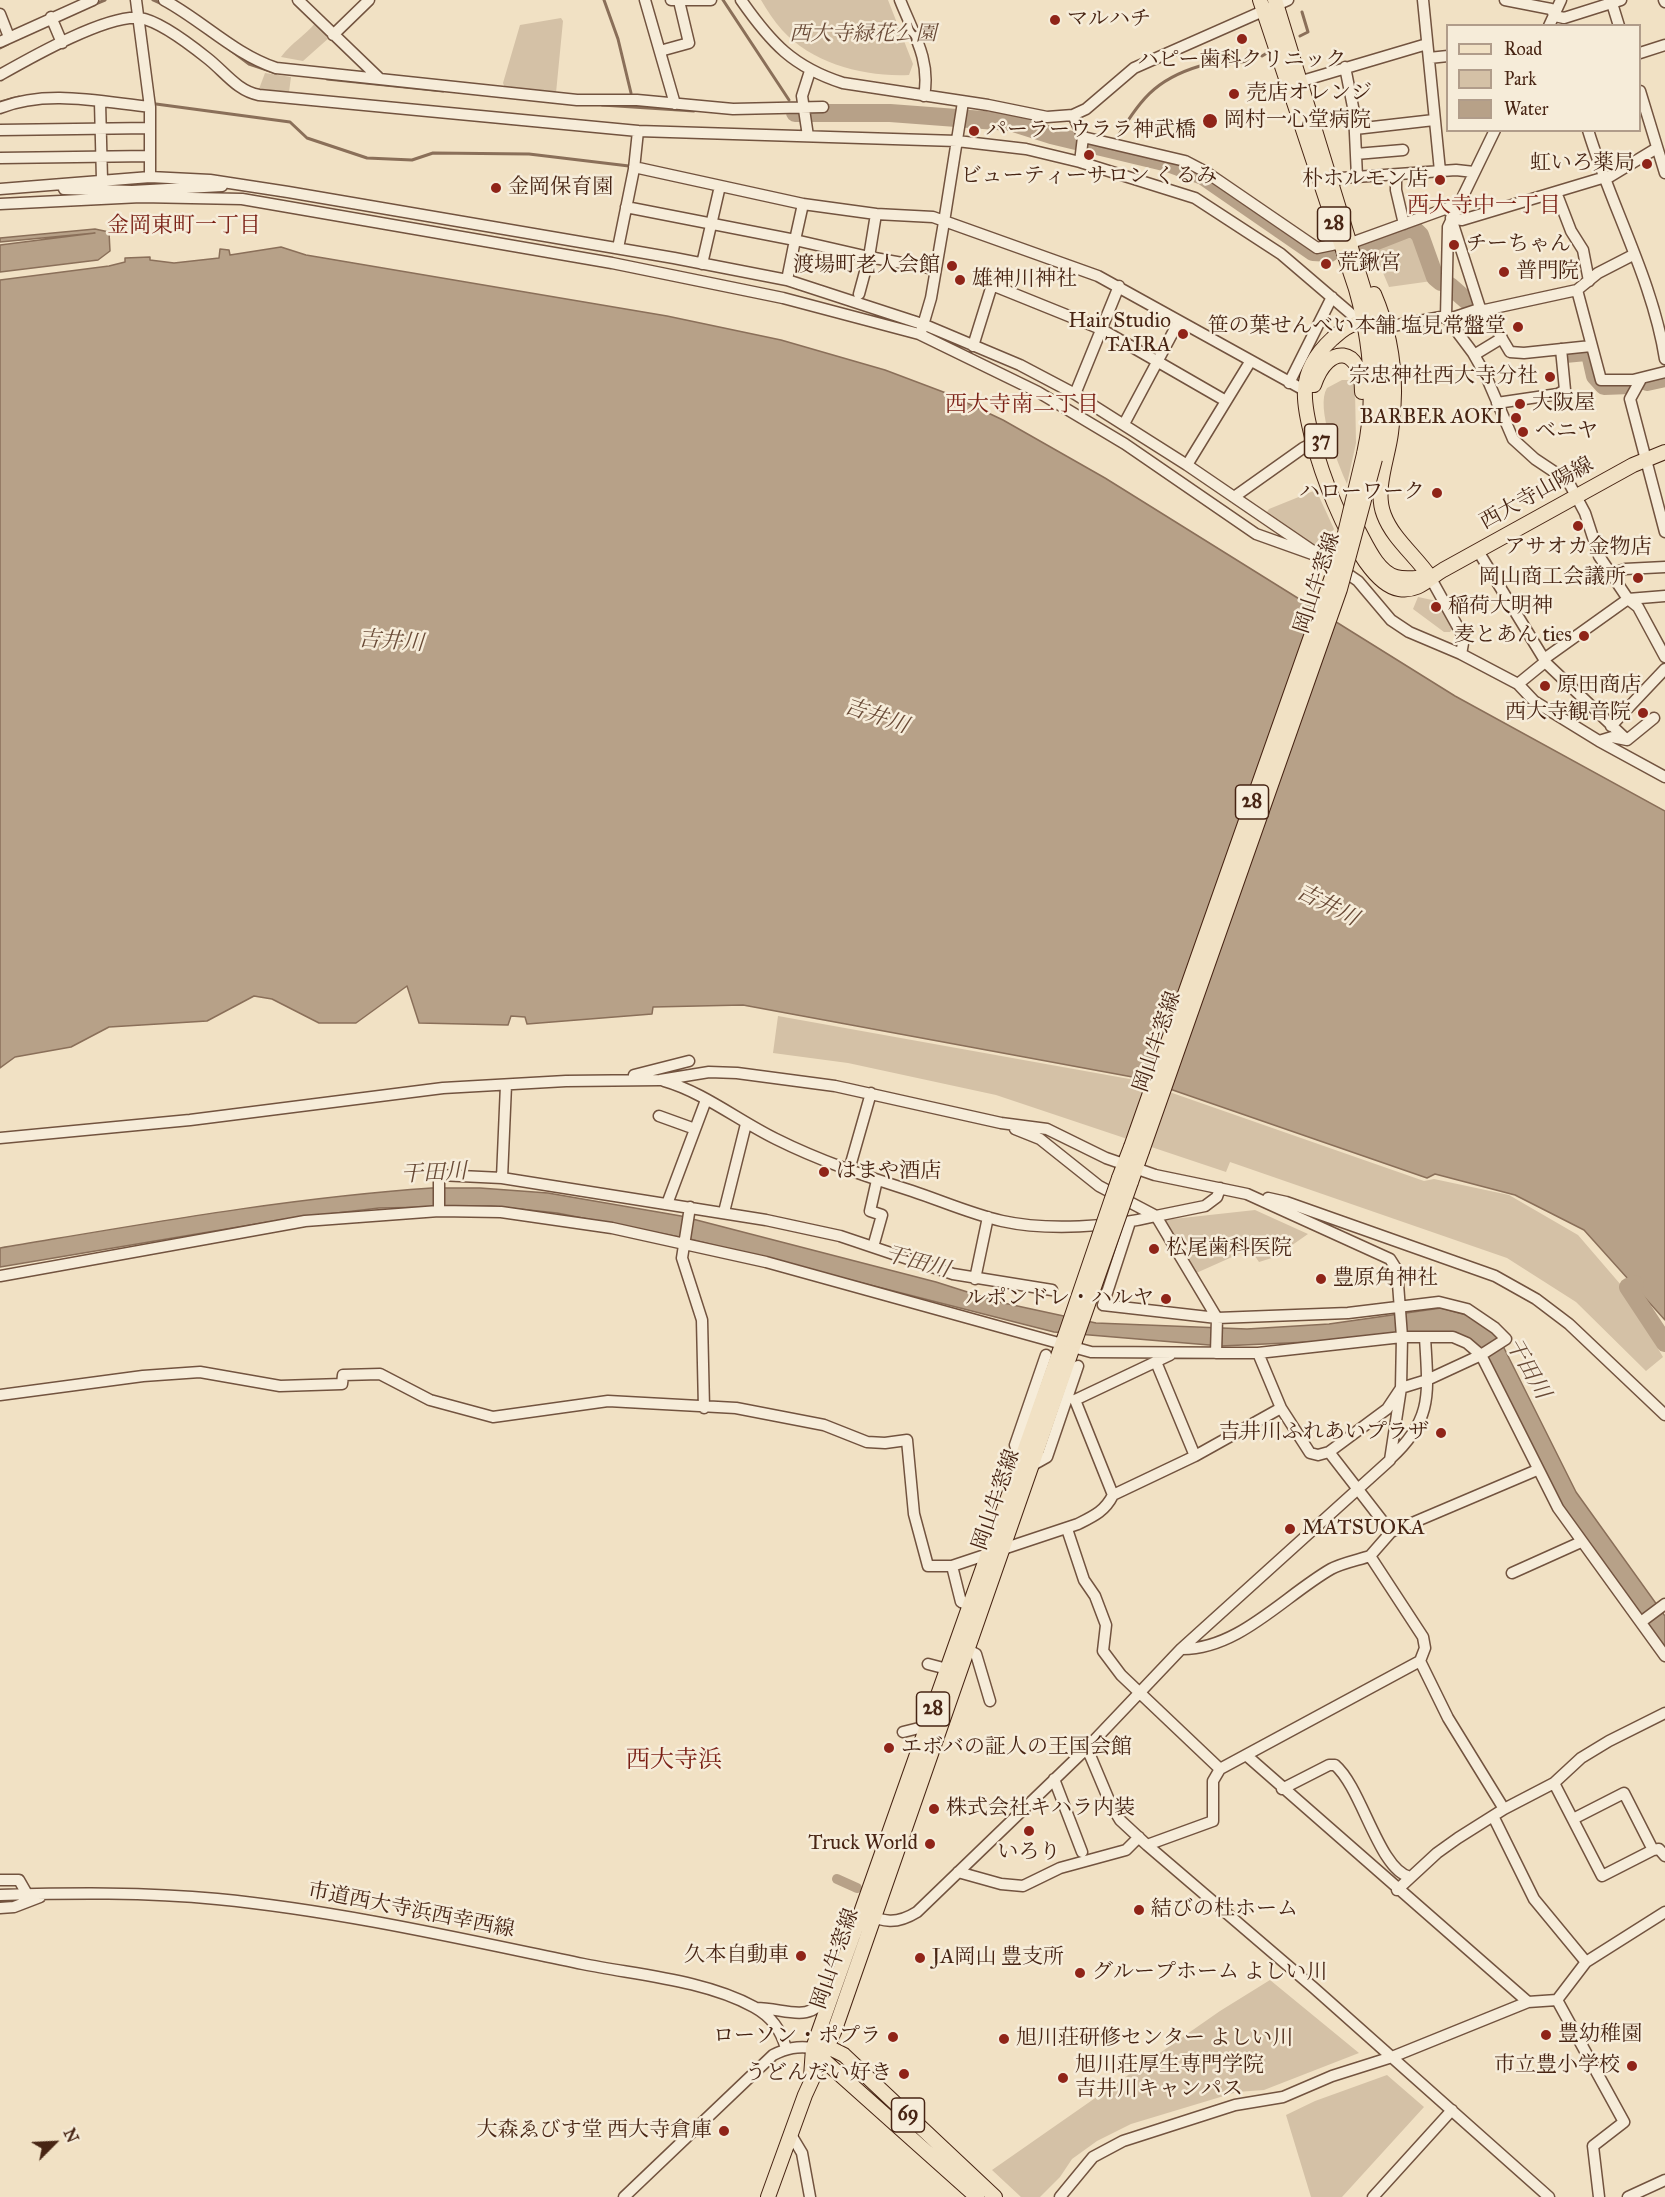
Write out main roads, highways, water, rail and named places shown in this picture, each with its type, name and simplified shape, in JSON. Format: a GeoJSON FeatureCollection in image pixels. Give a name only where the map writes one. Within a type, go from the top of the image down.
{"type":"FeatureCollection","features":[{"type":"Feature","properties":{"kind":"main road","name":"岡山牛窓線"},"geometry":{"type":"LineString","coordinates":[[1273,3],[1302,81],[1317,154],[1333,182],[1349,242]]}},
{"type":"Feature","properties":{"kind":"main road","name":"岡山牛窓線"},"geometry":{"type":"LineString","coordinates":[[768,2197],[810,2082],[834,2032],[867,1915],[926,1731],[988,1553],[1026,1463],[1136,1149],[1340,555],[1370,456],[1382,405],[1376,326],[1317,154],[1273,3]]}},
{"type":"Feature","properties":{"kind":"main road"},"geometry":{"type":"LineString","coordinates":[[1349,242],[1376,326],[1394,372],[1392,431],[1381,503],[1384,516],[1396,536],[1430,577]]}},
{"type":"Feature","properties":{"kind":"main road","name":"西大寺山陽線"},"geometry":{"type":"LineString","coordinates":[[1376,326],[1356,324],[1346,328],[1324,346],[1311,365],[1304,390],[1312,444],[1338,509],[1374,576],[1399,589],[1420,588],[1430,577],[1645,459],[1665,452]]}},
{"type":"Feature","properties":{"kind":"main road","name":"岡山牛窓線"},"geometry":{"type":"LineString","coordinates":[[1370,456],[1368,435],[1376,326]]}},
{"type":"Feature","properties":{"kind":"main road","name":"西大寺山陽線"},"geometry":{"type":"LineString","coordinates":[[1368,435],[1362,411],[1362,380],[1358,365],[1352,358],[1340,354],[1329,359],[1319,370],[1314,408],[1324,450],[1348,511],[1385,571],[1397,578],[1430,577]]}},
{"type":"Feature","properties":{"kind":"main road","name":"岡山牛窓線"},"geometry":{"type":"LineString","coordinates":[[810,2082],[813,2048],[840,1976],[867,1915],[966,1649],[1002,1548],[1026,1463]]}},
{"type":"Feature","properties":{"kind":"main road"},"geometry":{"type":"LineString","coordinates":[[813,2048],[828,2047]]}},
{"type":"Feature","properties":{"kind":"main road","name":"69"},"geometry":{"type":"LineString","coordinates":[[828,2047],[844,2055],[995,2197]]}},
{"type":"Feature","properties":{"kind":"main road","name":"69"},"geometry":{"type":"LineString","coordinates":[[813,2048],[822,2060],[850,2081],[977,2197]]}},
{"type":"Feature","properties":{"kind":"water"},"geometry":{"type":"Polygon","coordinates":[[[95,229],[109,232],[110,251],[98,260],[0,272],[0,245],[95,233],[0,242],[0,238],[95,229]]]}},
{"type":"Feature","properties":{"kind":"water","name":"吉井川"},"geometry":{"type":"Polygon","coordinates":[[[281,247],[306,255],[667,316],[781,340],[885,370],[946,393],[1003,420],[1105,478],[1455,696],[1665,811],[1665,1320],[1584,1230],[1515,1195],[1435,1174],[1427,1178],[1138,1078],[743,1005],[653,1007],[652,1014],[527,1024],[525,1017],[511,1016],[508,1025],[419,1023],[407,986],[356,1023],[319,1023],[272,999],[254,996],[207,1021],[109,1027],[71,1047],[15,1057],[0,1068],[0,280],[109,266],[125,262],[125,258],[150,257],[150,260],[174,263],[219,258],[220,249],[229,250],[230,255],[281,247]]]}},
{"type":"Feature","properties":{"kind":"water"},"geometry":{"type":"Polygon","coordinates":[[[432,1188],[480,1188],[548,1193],[681,1216],[936,1282],[999,1302],[1096,1323],[1247,1329],[1329,1324],[1441,1308],[1470,1316],[1498,1336],[1576,1492],[1665,1616],[1665,1651],[1562,1508],[1468,1338],[1374,1339],[1221,1346],[1054,1332],[690,1239],[557,1213],[491,1206],[379,1208],[286,1219],[0,1267],[0,1248],[269,1205],[432,1188]]]}},
{"type":"Feature","properties":{"kind":"waterway"},"geometry":{"type":"LineString","coordinates":[[93,5],[105,0]]}},
{"type":"Feature","properties":{"kind":"waterway"},"geometry":{"type":"LineString","coordinates":[[153,0],[164,5]]}},
{"type":"Feature","properties":{"kind":"waterway"},"geometry":{"type":"LineString","coordinates":[[604,0],[618,39],[631,93]]}},
{"type":"Feature","properties":{"kind":"waterway"},"geometry":{"type":"LineString","coordinates":[[723,0],[789,100]]}},
{"type":"Feature","properties":{"kind":"waterway"},"geometry":{"type":"LineString","coordinates":[[1300,36],[1308,32],[1302,12]]}},
{"type":"Feature","properties":{"kind":"waterway"},"geometry":{"type":"LineString","coordinates":[[0,48],[8,44]]}},
{"type":"Feature","properties":{"kind":"waterway"},"geometry":{"type":"LineString","coordinates":[[229,49],[249,64],[276,73]]}},
{"type":"Feature","properties":{"kind":"waterway"},"geometry":{"type":"LineString","coordinates":[[1262,56],[1267,53]]}},
{"type":"Feature","properties":{"kind":"waterway"},"geometry":{"type":"LineString","coordinates":[[1228,64],[1254,60]]}},
{"type":"Feature","properties":{"kind":"waterway"},"geometry":{"type":"LineString","coordinates":[[1115,141],[1140,103],[1159,85],[1200,66]]}},
{"type":"Feature","properties":{"kind":"waterway"},"geometry":{"type":"LineString","coordinates":[[327,79],[443,91]]}},
{"type":"Feature","properties":{"kind":"waterway"},"geometry":{"type":"LineString","coordinates":[[0,102],[19,97]]}},
{"type":"Feature","properties":{"kind":"waterway"},"geometry":{"type":"LineString","coordinates":[[156,104],[290,122],[307,138],[367,158],[412,160],[433,153],[529,154],[629,166]]}},
{"type":"Feature","properties":{"kind":"waterway"},"geometry":{"type":"LineString","coordinates":[[602,105],[694,111]]}},
{"type":"Feature","properties":{"kind":"waterway"},"geometry":{"type":"LineString","coordinates":[[795,113],[890,113],[1010,122],[1051,135],[1168,163],[1203,176],[1313,252],[1330,253]]}},
{"type":"Feature","properties":{"kind":"waterway"},"geometry":{"type":"LineString","coordinates":[[1366,245],[1407,229],[1414,229],[1420,235],[1435,277],[1441,282]]}},
{"type":"Feature","properties":{"kind":"waterway"},"geometry":{"type":"LineString","coordinates":[[1450,286],[1474,307]]}},
{"type":"Feature","properties":{"kind":"waterway"},"geometry":{"type":"LineString","coordinates":[[1565,354],[1586,352],[1590,354],[1595,376],[1604,386],[1630,385]]}},
{"type":"Feature","properties":{"kind":"waterway"},"geometry":{"type":"LineString","coordinates":[[1647,382],[1665,378]]}},
{"type":"Feature","properties":{"kind":"waterway"},"geometry":{"type":"LineString","coordinates":[[1635,1284],[1628,1287],[1665,1343]]}},
{"type":"Feature","properties":{"kind":"waterway"},"geometry":{"type":"LineString","coordinates":[[837,1879],[857,1888]]}},
{"type":"Feature","properties":{"kind":"place","name":"マルハチ"},"geometry":{"type":"Point","coordinates":[1055,20]}},
{"type":"Feature","properties":{"kind":"place","name":"ハピー歯科クリニック"},"geometry":{"type":"Point","coordinates":[1242,39]}},
{"type":"Feature","properties":{"kind":"place","name":"売店オレンジ"},"geometry":{"type":"Point","coordinates":[1234,94]}},
{"type":"Feature","properties":{"kind":"place","name":"岡村一心堂病院"},"geometry":{"type":"Point","coordinates":[1210,121]}},
{"type":"Feature","properties":{"kind":"place","name":"パーラーウララ神武橋"},"geometry":{"type":"Point","coordinates":[974,131]}},
{"type":"Feature","properties":{"kind":"place","name":"ビューティーサロン くるみ"},"geometry":{"type":"Point","coordinates":[1089,155]}},
{"type":"Feature","properties":{"kind":"place","name":"虹いろ薬局"},"geometry":{"type":"Point","coordinates":[1647,164]}},
{"type":"Feature","properties":{"kind":"place","name":"朴ホルモン店"},"geometry":{"type":"Point","coordinates":[1440,180]}},
{"type":"Feature","properties":{"kind":"place","name":"金岡保育園"},"geometry":{"type":"Point","coordinates":[496,188]}},
{"type":"Feature","properties":{"kind":"place","name":"チーちゃん"},"geometry":{"type":"Point","coordinates":[1454,245]}},
{"type":"Feature","properties":{"kind":"place","name":"荒鍬宮"},"geometry":{"type":"Point","coordinates":[1326,264]}},
{"type":"Feature","properties":{"kind":"place","name":"渡場町老人会館"},"geometry":{"type":"Point","coordinates":[952,266]}},
{"type":"Feature","properties":{"kind":"place","name":"普門院"},"geometry":{"type":"Point","coordinates":[1504,272]}},
{"type":"Feature","properties":{"kind":"place","name":"雄神川神社"},"geometry":{"type":"Point","coordinates":[960,280]}},
{"type":"Feature","properties":{"kind":"place","name":"笹の葉せんべい本舗 塩見常盤堂"},"geometry":{"type":"Point","coordinates":[1518,327]}},
{"type":"Feature","properties":{"kind":"place","name":"Hair Studio TAIRA"},"geometry":{"type":"Point","coordinates":[1183,334]}},
{"type":"Feature","properties":{"kind":"place","name":"宗忠神社西大寺分社"},"geometry":{"type":"Point","coordinates":[1550,377]}},
{"type":"Feature","properties":{"kind":"place","name":"大阪屋"},"geometry":{"type":"Point","coordinates":[1520,404]}},
{"type":"Feature","properties":{"kind":"place","name":"BARBER AOKI"},"geometry":{"type":"Point","coordinates":[1516,418]}},
{"type":"Feature","properties":{"kind":"place","name":"ベニヤ"},"geometry":{"type":"Point","coordinates":[1523,432]}},
{"type":"Feature","properties":{"kind":"place","name":"ハローワーク"},"geometry":{"type":"Point","coordinates":[1437,493]}},
{"type":"Feature","properties":{"kind":"place","name":"アサオカ金物店"},"geometry":{"type":"Point","coordinates":[1578,526]}},
{"type":"Feature","properties":{"kind":"place","name":"岡山商工会議所"},"geometry":{"type":"Point","coordinates":[1638,578]}},
{"type":"Feature","properties":{"kind":"place","name":"稲荷大明神"},"geometry":{"type":"Point","coordinates":[1436,607]}},
{"type":"Feature","properties":{"kind":"place","name":"麦とあん ties"},"geometry":{"type":"Point","coordinates":[1584,636]}},
{"type":"Feature","properties":{"kind":"place","name":"原田商店"},"geometry":{"type":"Point","coordinates":[1545,686]}},
{"type":"Feature","properties":{"kind":"place","name":"西大寺観音院"},"geometry":{"type":"Point","coordinates":[1643,713]}},
{"type":"Feature","properties":{"kind":"place","name":"はまや酒店"},"geometry":{"type":"Point","coordinates":[824,1172]}},
{"type":"Feature","properties":{"kind":"place","name":"松尾歯科医院"},"geometry":{"type":"Point","coordinates":[1154,1249]}},
{"type":"Feature","properties":{"kind":"place","name":"豊原角神社"},"geometry":{"type":"Point","coordinates":[1321,1279]}},
{"type":"Feature","properties":{"kind":"place","name":"ルポンドレ・ハルヤ"},"geometry":{"type":"Point","coordinates":[1166,1299]}},
{"type":"Feature","properties":{"kind":"place","name":"吉井川ふれあいプラザ"},"geometry":{"type":"Point","coordinates":[1441,1433]}},
{"type":"Feature","properties":{"kind":"place","name":"MATSUOKA"},"geometry":{"type":"Point","coordinates":[1290,1529]}},
{"type":"Feature","properties":{"kind":"place","name":"エボバの証人の王国会館"},"geometry":{"type":"Point","coordinates":[889,1748]}},
{"type":"Feature","properties":{"kind":"place","name":"株式会社キハラ内装"},"geometry":{"type":"Point","coordinates":[934,1809]}},
{"type":"Feature","properties":{"kind":"place","name":"いろり"},"geometry":{"type":"Point","coordinates":[1029,1831]}},
{"type":"Feature","properties":{"kind":"place","name":"Truck World"},"geometry":{"type":"Point","coordinates":[930,1844]}},
{"type":"Feature","properties":{"kind":"place","name":"結びの杜ホーム"},"geometry":{"type":"Point","coordinates":[1139,1910]}},
{"type":"Feature","properties":{"kind":"place","name":"久本自動車"},"geometry":{"type":"Point","coordinates":[801,1956]}},
{"type":"Feature","properties":{"kind":"place","name":"JA岡山 豊支所"},"geometry":{"type":"Point","coordinates":[920,1958]}},
{"type":"Feature","properties":{"kind":"place","name":"グループホーム よしい川"},"geometry":{"type":"Point","coordinates":[1080,1973]}},
{"type":"Feature","properties":{"kind":"place","name":"豊幼稚園"},"geometry":{"type":"Point","coordinates":[1546,2035]}},
{"type":"Feature","properties":{"kind":"place","name":"ローソン・ポプラ"},"geometry":{"type":"Point","coordinates":[893,2037]}},
{"type":"Feature","properties":{"kind":"place","name":"旭川荘研修センター よしい川"},"geometry":{"type":"Point","coordinates":[1004,2039]}},
{"type":"Feature","properties":{"kind":"place","name":"市立豊小学校"},"geometry":{"type":"Point","coordinates":[1632,2066]}},
{"type":"Feature","properties":{"kind":"place","name":"うどんだい好き"},"geometry":{"type":"Point","coordinates":[904,2074]}},
{"type":"Feature","properties":{"kind":"place","name":"旭川荘厚生専門学院 吉井川キャンパス"},"geometry":{"type":"Point","coordinates":[1063,2078]}},
{"type":"Feature","properties":{"kind":"place","name":"大森ゑびす堂 西大寺倉庫"},"geometry":{"type":"Point","coordinates":[724,2131]}},
{"type":"Feature","properties":{"kind":"district","name":"西大寺中一丁目"},"geometry":{"type":"Point","coordinates":[1484,207]}},
{"type":"Feature","properties":{"kind":"district","name":"金岡東町一丁目"},"geometry":{"type":"Point","coordinates":[184,227]}},
{"type":"Feature","properties":{"kind":"district","name":"西大寺南二丁目"},"geometry":{"type":"Point","coordinates":[1022,406]}},
{"type":"Feature","properties":{"kind":"district","name":"西大寺浜"},"geometry":{"type":"Point","coordinates":[674,1761]}},
{"type":"Feature","properties":{"kind":"park label","name":"西大寺緑花公園"},"geometry":{"type":"Point","coordinates":[863,35]}},
{"type":"Feature","properties":{"kind":"water label","name":"干田川"},"geometry":{"type":"Point","coordinates":[434,1174]}},
{"type":"Feature","properties":{"kind":"water label","name":"干田川"},"geometry":{"type":"Point","coordinates":[917,1263]}},
{"type":"Feature","properties":{"kind":"water label","name":"干田川"},"geometry":{"type":"Point","coordinates":[1527,1369]}}]}
